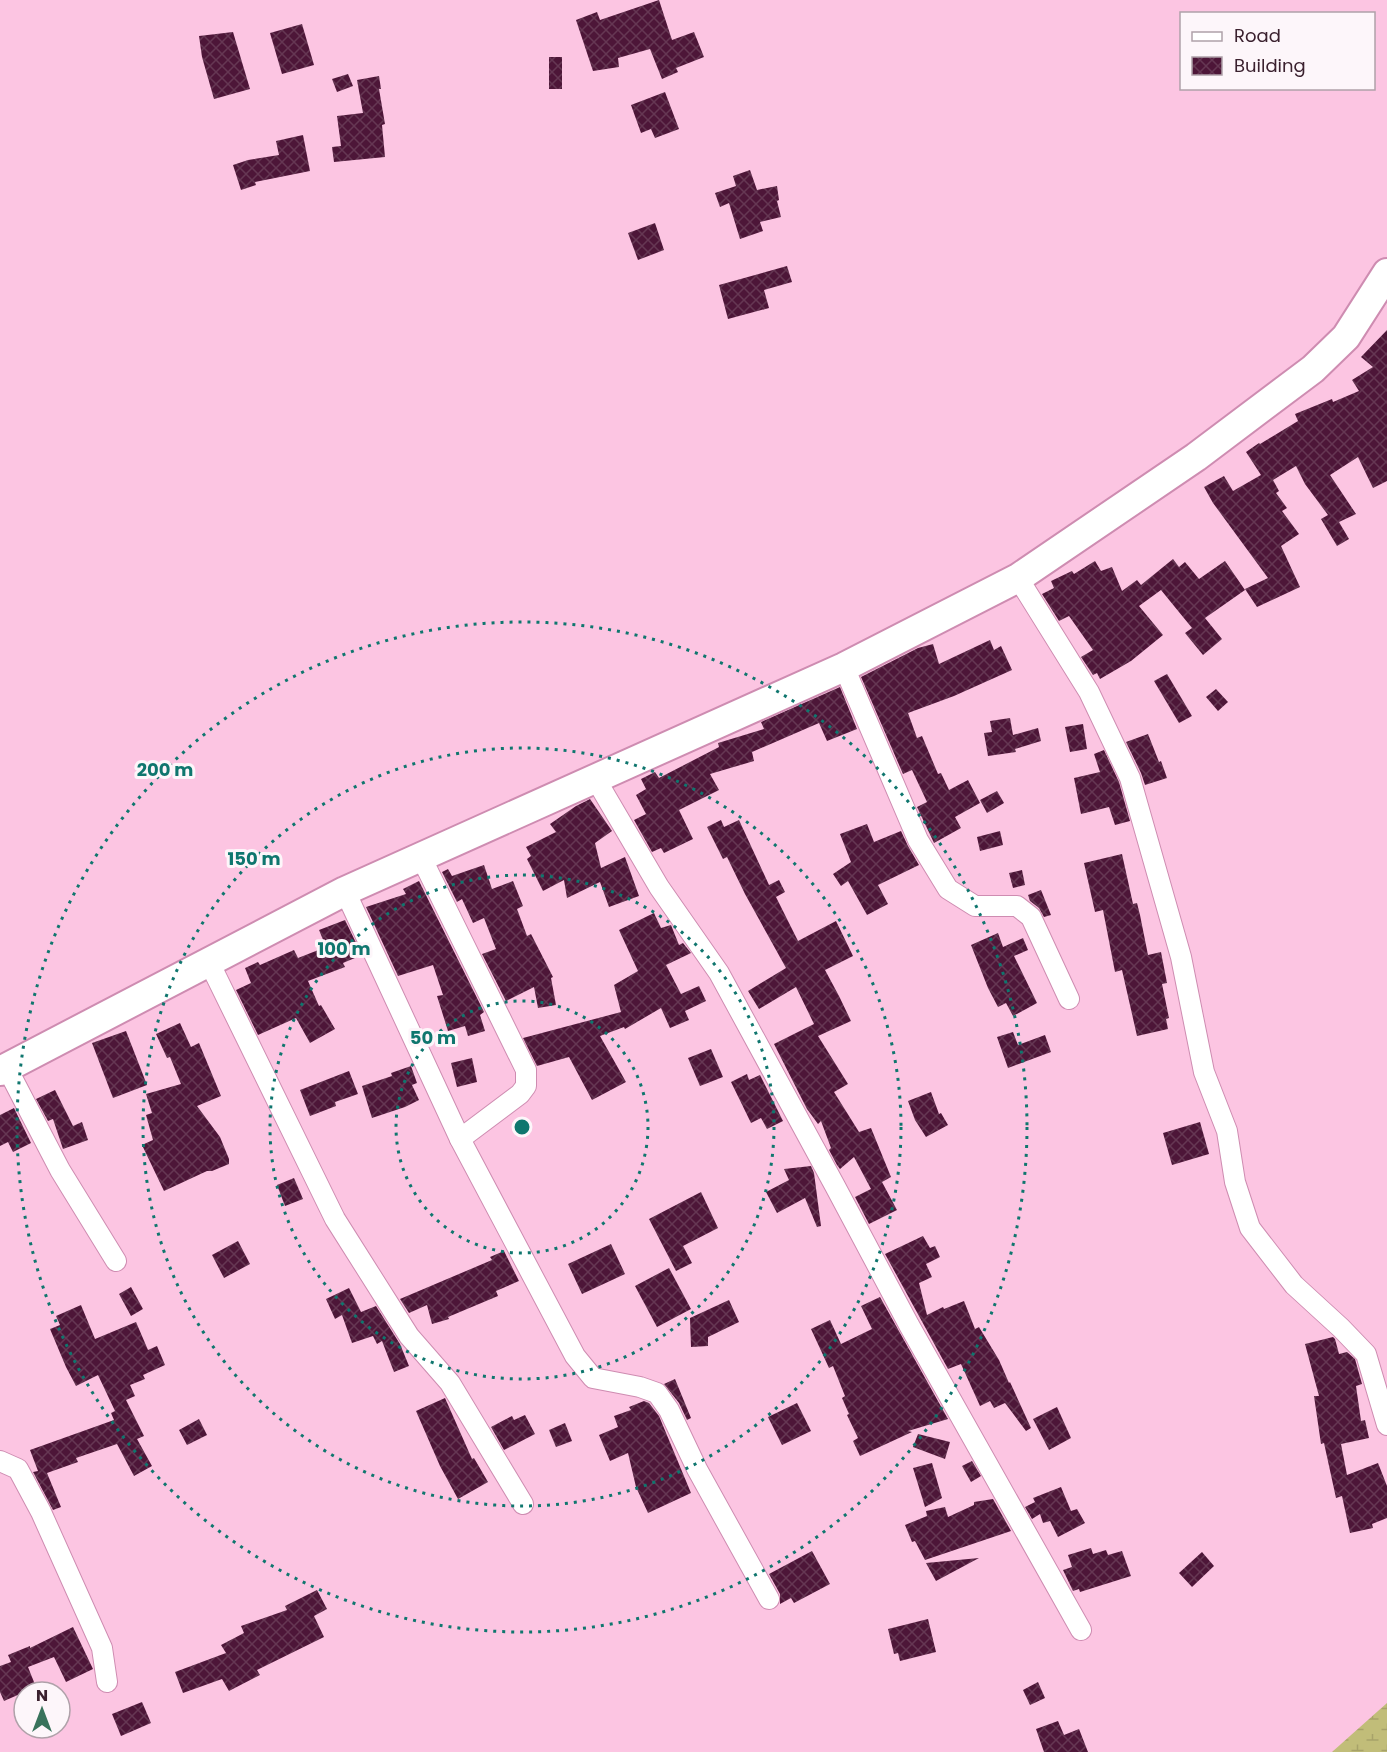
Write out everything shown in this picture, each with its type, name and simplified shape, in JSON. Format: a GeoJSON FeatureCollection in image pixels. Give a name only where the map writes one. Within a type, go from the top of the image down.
{"type":"FeatureCollection","features":[{"type":"Feature","properties":{"kind":"street"},"geometry":{"type":"LineString","coordinates":[[116,1261],[60,1170],[4,1069],[345,891],[844,667],[1018,578],[1196,457],[1313,369],[1346,337],[1387,273]]}},
{"type":"Feature","properties":{"kind":"street"},"geometry":{"type":"LineString","coordinates":[[1018,578],[1089,692],[1130,778],[1181,957],[1204,1072],[1227,1131],[1235,1182],[1250,1228],[1294,1285],[1366,1354],[1387,1425]]}},
{"type":"Feature","properties":{"kind":"street"},"geometry":{"type":"LineString","coordinates":[[844,667],[918,840],[948,889],[975,906],[1017,906],[1031,917],[1069,999]]}},
{"type":"Feature","properties":{"kind":"street"},"geometry":{"type":"LineString","coordinates":[[595,778],[659,887],[718,973],[909,1325],[1081,1630]]}},
{"type":"Feature","properties":{"kind":"street"},"geometry":{"type":"LineString","coordinates":[[421,857],[526,1070],[526,1086],[520,1094],[460,1139]]}},
{"type":"Feature","properties":{"kind":"street"},"geometry":{"type":"LineString","coordinates":[[345,891],[460,1139],[575,1356],[593,1378],[640,1387],[657,1393],[669,1410],[697,1469],[769,1599]]}},
{"type":"Feature","properties":{"kind":"street"},"geometry":{"type":"LineString","coordinates":[[209,962],[334,1219],[409,1336],[450,1383],[523,1504]]}},
{"type":"Feature","properties":{"kind":"street"},"geometry":{"type":"LineString","coordinates":[[0,1461],[18,1469],[40,1512],[102,1648],[107,1682]]}},
{"type":"Feature","properties":{"kind":"green space"},"geometry":{"type":"Polygon","coordinates":[[[1387,1703],[1387,1752],[1332,1752],[1387,1703]]]}},
{"type":"Feature","properties":{"kind":"building"},"geometry":{"type":"Polygon","coordinates":[[[659,0],[672,40],[694,32],[704,57],[676,68],[678,72],[662,79],[650,49],[618,58],[619,67],[593,71],[576,20],[597,12],[600,20],[659,0]]]}},
{"type":"Feature","properties":{"kind":"building"},"geometry":{"type":"Polygon","coordinates":[[[302,24],[314,65],[282,74],[270,33],[302,24]]]}},
{"type":"Feature","properties":{"kind":"building"},"geometry":{"type":"Polygon","coordinates":[[[233,32],[250,89],[214,99],[202,57],[199,36],[233,32]]]}},
{"type":"Feature","properties":{"kind":"building"},"geometry":{"type":"Polygon","coordinates":[[[549,57],[562,57],[562,89],[549,89],[549,57]]]}},
{"type":"Feature","properties":{"kind":"building"},"geometry":{"type":"Polygon","coordinates":[[[348,74],[353,86],[337,92],[332,79],[348,74]]]}},
{"type":"Feature","properties":{"kind":"building"},"geometry":{"type":"Polygon","coordinates":[[[379,76],[385,124],[382,125],[385,157],[334,162],[332,147],[341,146],[337,116],[363,113],[357,80],[379,76]]]}},
{"type":"Feature","properties":{"kind":"building"},"geometry":{"type":"Polygon","coordinates":[[[665,92],[679,129],[655,138],[651,129],[641,133],[631,105],[665,92]]]}},
{"type":"Feature","properties":{"kind":"building"},"geometry":{"type":"Polygon","coordinates":[[[303,135],[310,171],[255,182],[256,185],[241,190],[233,165],[279,155],[276,141],[303,135]]]}},
{"type":"Feature","properties":{"kind":"building"},"geometry":{"type":"Polygon","coordinates":[[[750,170],[757,190],[777,186],[779,200],[777,201],[781,217],[760,222],[763,231],[740,239],[729,203],[720,207],[715,193],[736,186],[733,176],[750,170]]]}},
{"type":"Feature","properties":{"kind":"building"},"geometry":{"type":"Polygon","coordinates":[[[655,223],[664,250],[638,260],[628,233],[655,223]]]}},
{"type":"Feature","properties":{"kind":"building"},"geometry":{"type":"Polygon","coordinates":[[[787,266],[792,282],[764,290],[769,308],[728,319],[719,285],[787,266]]]}},
{"type":"Feature","properties":{"kind":"building"},"geometry":{"type":"Polygon","coordinates":[[[1387,330],[1387,481],[1373,488],[1358,457],[1330,475],[1356,514],[1339,522],[1349,539],[1337,546],[1321,519],[1328,515],[1305,484],[1296,466],[1273,480],[1279,491],[1276,493],[1287,508],[1282,511],[1299,534],[1281,546],[1300,587],[1257,607],[1245,589],[1268,578],[1213,503],[1204,487],[1224,476],[1233,491],[1261,475],[1246,452],[1298,421],[1295,414],[1359,391],[1352,380],[1373,367],[1361,357],[1387,330]]]}},
{"type":"Feature","properties":{"kind":"building"},"geometry":{"type":"Polygon","coordinates":[[[1173,559],[1179,567],[1185,562],[1199,579],[1225,561],[1245,590],[1205,618],[1222,639],[1203,655],[1185,633],[1192,628],[1161,590],[1139,606],[1163,635],[1131,661],[1100,679],[1097,673],[1093,675],[1081,657],[1093,650],[1069,616],[1059,621],[1042,594],[1054,588],[1051,581],[1072,571],[1074,574],[1095,561],[1101,571],[1112,567],[1122,591],[1137,580],[1141,585],[1173,559]]]}},
{"type":"Feature","properties":{"kind":"building"},"geometry":{"type":"Polygon","coordinates":[[[990,640],[994,650],[1001,646],[1012,670],[954,696],[908,713],[917,738],[922,736],[938,774],[941,773],[949,790],[968,780],[980,803],[955,817],[961,828],[934,843],[917,807],[927,802],[912,770],[903,774],[861,677],[918,648],[933,644],[939,664],[990,640]]]}},
{"type":"Feature","properties":{"kind":"building"},"geometry":{"type":"Polygon","coordinates":[[[1167,674],[1192,716],[1179,723],[1154,681],[1167,674]]]}},
{"type":"Feature","properties":{"kind":"building"},"geometry":{"type":"Polygon","coordinates":[[[840,687],[857,729],[827,741],[819,723],[752,752],[754,761],[710,774],[719,790],[679,810],[693,839],[664,853],[661,848],[652,852],[634,820],[646,814],[636,795],[646,789],[641,779],[655,772],[659,778],[719,747],[718,743],[764,729],[761,722],[840,687]]]}},
{"type":"Feature","properties":{"kind":"building"},"geometry":{"type":"Polygon","coordinates":[[[1216,689],[1228,702],[1218,711],[1206,697],[1216,689]]]}},
{"type":"Feature","properties":{"kind":"building"},"geometry":{"type":"Polygon","coordinates":[[[1010,718],[1013,735],[1038,728],[1041,741],[1015,749],[1016,752],[988,756],[984,733],[992,732],[990,721],[1010,718]]]}},
{"type":"Feature","properties":{"kind":"building"},"geometry":{"type":"Polygon","coordinates":[[[1083,724],[1087,749],[1070,752],[1065,727],[1083,724]]]}},
{"type":"Feature","properties":{"kind":"building"},"geometry":{"type":"Polygon","coordinates":[[[1148,734],[1167,778],[1145,785],[1126,742],[1148,734]]]}},
{"type":"Feature","properties":{"kind":"building"},"geometry":{"type":"Polygon","coordinates":[[[1104,750],[1119,782],[1130,821],[1115,825],[1109,807],[1081,814],[1074,778],[1100,772],[1094,754],[1104,750]]]}},
{"type":"Feature","properties":{"kind":"building"},"geometry":{"type":"Polygon","coordinates":[[[997,791],[1004,803],[987,813],[980,800],[997,791]]]}},
{"type":"Feature","properties":{"kind":"building"},"geometry":{"type":"Polygon","coordinates":[[[590,799],[612,831],[595,843],[601,868],[625,857],[639,896],[609,907],[600,882],[567,898],[564,880],[543,891],[527,859],[531,856],[526,847],[556,832],[550,824],[590,799]]]}},
{"type":"Feature","properties":{"kind":"building"},"geometry":{"type":"Polygon","coordinates":[[[721,820],[724,827],[739,820],[769,885],[779,880],[785,892],[776,897],[798,941],[836,921],[853,956],[825,970],[851,1021],[818,1036],[848,1084],[834,1092],[859,1132],[871,1128],[891,1177],[882,1182],[897,1210],[869,1224],[855,1197],[871,1189],[854,1157],[840,1169],[837,1165],[829,1150],[831,1148],[821,1121],[818,1124],[807,1109],[774,1044],[814,1024],[796,987],[759,1009],[748,991],[786,968],[727,857],[723,859],[707,827],[721,820]]]}},
{"type":"Feature","properties":{"kind":"building"},"geometry":{"type":"Polygon","coordinates":[[[867,824],[874,842],[901,831],[919,865],[878,885],[888,904],[867,915],[848,881],[841,886],[833,874],[851,862],[840,834],[867,824]]]}},
{"type":"Feature","properties":{"kind":"building"},"geometry":{"type":"Polygon","coordinates":[[[1000,831],[1003,845],[980,851],[977,837],[1000,831]]]}},
{"type":"Feature","properties":{"kind":"building"},"geometry":{"type":"Polygon","coordinates":[[[1122,854],[1133,904],[1137,903],[1148,955],[1161,952],[1167,983],[1162,984],[1169,1018],[1166,1019],[1168,1029],[1137,1036],[1122,970],[1115,972],[1103,910],[1095,912],[1084,863],[1122,854]]]}},
{"type":"Feature","properties":{"kind":"building"},"geometry":{"type":"Polygon","coordinates":[[[484,865],[492,889],[513,881],[523,906],[517,909],[527,936],[531,934],[553,977],[551,978],[556,1005],[538,1008],[534,987],[506,1001],[482,954],[496,949],[484,918],[473,923],[462,899],[457,902],[442,872],[448,869],[452,876],[484,865]]]}},
{"type":"Feature","properties":{"kind":"building"},"geometry":{"type":"Polygon","coordinates":[[[1022,870],[1025,885],[1013,888],[1009,873],[1022,870]]]}},
{"type":"Feature","properties":{"kind":"building"},"geometry":{"type":"Polygon","coordinates":[[[419,881],[484,1012],[480,1015],[485,1031],[468,1036],[465,1026],[448,1031],[437,996],[443,995],[433,965],[398,976],[366,907],[406,894],[403,889],[419,881]]]}},
{"type":"Feature","properties":{"kind":"building"},"geometry":{"type":"Polygon","coordinates":[[[1041,890],[1051,915],[1044,917],[1039,908],[1030,901],[1028,895],[1041,890]]]}},
{"type":"Feature","properties":{"kind":"building"},"geometry":{"type":"Polygon","coordinates":[[[654,913],[661,928],[671,925],[679,945],[683,943],[691,953],[666,965],[681,994],[699,986],[706,1001],[685,1011],[689,1020],[670,1028],[661,1008],[625,1029],[624,1027],[600,1036],[626,1082],[592,1100],[569,1057],[537,1066],[523,1038],[621,1012],[614,985],[638,971],[619,930],[654,913]]]}},
{"type":"Feature","properties":{"kind":"building"},"geometry":{"type":"Polygon","coordinates":[[[345,920],[362,955],[343,963],[345,967],[308,981],[319,1006],[321,1005],[335,1029],[310,1043],[296,1018],[258,1035],[236,990],[251,983],[245,968],[258,962],[260,965],[294,950],[298,958],[326,947],[319,930],[345,920]]]}},
{"type":"Feature","properties":{"kind":"building"},"geometry":{"type":"Polygon","coordinates":[[[998,933],[1003,947],[1023,938],[1028,950],[1014,956],[1037,1003],[1013,1016],[1006,1003],[998,1007],[971,945],[998,933]]]}},
{"type":"Feature","properties":{"kind":"building"},"geometry":{"type":"Polygon","coordinates":[[[180,1023],[191,1047],[199,1043],[221,1096],[197,1106],[220,1137],[229,1164],[207,1171],[164,1191],[142,1145],[153,1140],[146,1115],[152,1113],[146,1094],[181,1084],[170,1057],[167,1058],[156,1034],[180,1023]]]}},
{"type":"Feature","properties":{"kind":"building"},"geometry":{"type":"Polygon","coordinates":[[[126,1031],[147,1085],[113,1098],[92,1043],[126,1031]]]}},
{"type":"Feature","properties":{"kind":"building"},"geometry":{"type":"Polygon","coordinates":[[[1013,1032],[1018,1045],[1045,1035],[1051,1052],[1008,1068],[997,1037],[1013,1032]]]}},
{"type":"Feature","properties":{"kind":"building"},"geometry":{"type":"Polygon","coordinates":[[[711,1049],[723,1077],[700,1086],[688,1058],[711,1049]]]}},
{"type":"Feature","properties":{"kind":"building"},"geometry":{"type":"Polygon","coordinates":[[[472,1058],[477,1082],[457,1087],[451,1063],[472,1058]]]}},
{"type":"Feature","properties":{"kind":"building"},"geometry":{"type":"Polygon","coordinates":[[[411,1066],[417,1083],[412,1085],[419,1100],[372,1118],[362,1086],[392,1076],[391,1073],[411,1066]]]}},
{"type":"Feature","properties":{"kind":"building"},"geometry":{"type":"Polygon","coordinates":[[[349,1071],[358,1094],[335,1102],[336,1106],[310,1116],[300,1090],[349,1071]]]}},
{"type":"Feature","properties":{"kind":"building"},"geometry":{"type":"Polygon","coordinates":[[[747,1074],[749,1080],[760,1075],[783,1121],[767,1129],[761,1118],[751,1123],[731,1082],[747,1074]]]}},
{"type":"Feature","properties":{"kind":"building"},"geometry":{"type":"Polygon","coordinates":[[[55,1090],[73,1126],[82,1122],[88,1140],[63,1149],[53,1119],[48,1121],[36,1099],[55,1090]]]}},
{"type":"Feature","properties":{"kind":"building"},"geometry":{"type":"Polygon","coordinates":[[[931,1092],[939,1114],[941,1113],[948,1125],[926,1137],[915,1120],[908,1101],[931,1092]]]}},
{"type":"Feature","properties":{"kind":"building"},"geometry":{"type":"Polygon","coordinates":[[[14,1108],[31,1143],[13,1152],[8,1142],[0,1146],[0,1115],[14,1108]]]}},
{"type":"Feature","properties":{"kind":"building"},"geometry":{"type":"Polygon","coordinates":[[[1200,1122],[1209,1154],[1172,1165],[1163,1133],[1200,1122]]]}},
{"type":"Feature","properties":{"kind":"building"},"geometry":{"type":"Polygon","coordinates":[[[811,1166],[814,1173],[821,1226],[817,1227],[805,1198],[777,1213],[766,1192],[789,1180],[784,1169],[811,1166]]]}},
{"type":"Feature","properties":{"kind":"building"},"geometry":{"type":"Polygon","coordinates":[[[294,1178],[303,1199],[285,1206],[277,1185],[294,1178]]]}},
{"type":"Feature","properties":{"kind":"building"},"geometry":{"type":"Polygon","coordinates":[[[701,1192],[718,1228],[683,1246],[692,1263],[676,1271],[649,1219],[701,1192]]]}},
{"type":"Feature","properties":{"kind":"building"},"geometry":{"type":"Polygon","coordinates":[[[923,1236],[930,1248],[935,1246],[940,1257],[926,1264],[932,1277],[919,1283],[927,1315],[943,1307],[944,1309],[964,1301],[975,1329],[979,1327],[1010,1382],[1031,1428],[1026,1431],[1005,1403],[994,1408],[990,1401],[980,1406],[961,1364],[948,1369],[885,1254],[923,1236]]]}},
{"type":"Feature","properties":{"kind":"building"},"geometry":{"type":"Polygon","coordinates":[[[238,1241],[250,1264],[224,1278],[212,1255],[238,1241]]]}},
{"type":"Feature","properties":{"kind":"building"},"geometry":{"type":"Polygon","coordinates":[[[611,1244],[625,1274],[582,1294],[568,1264],[611,1244]]]}},
{"type":"Feature","properties":{"kind":"building"},"geometry":{"type":"Polygon","coordinates":[[[504,1251],[519,1281],[496,1291],[498,1296],[448,1317],[449,1319],[432,1324],[427,1305],[409,1313],[400,1299],[492,1260],[490,1257],[504,1251]]]}},
{"type":"Feature","properties":{"kind":"building"},"geometry":{"type":"Polygon","coordinates":[[[669,1268],[691,1309],[657,1327],[635,1286],[669,1268]]]}},
{"type":"Feature","properties":{"kind":"building"},"geometry":{"type":"Polygon","coordinates":[[[131,1287],[143,1309],[131,1316],[119,1294],[131,1287]]]}},
{"type":"Feature","properties":{"kind":"building"},"geometry":{"type":"Polygon","coordinates":[[[349,1288],[361,1312],[376,1306],[400,1344],[409,1366],[394,1372],[382,1341],[377,1344],[373,1336],[352,1343],[342,1315],[335,1319],[326,1299],[349,1288]]]}},
{"type":"Feature","properties":{"kind":"building"},"geometry":{"type":"Polygon","coordinates":[[[880,1297],[948,1419],[908,1431],[912,1432],[860,1456],[853,1441],[858,1438],[842,1398],[845,1396],[833,1366],[829,1368],[811,1329],[830,1320],[841,1344],[872,1329],[861,1306],[880,1297]]]}},
{"type":"Feature","properties":{"kind":"building"},"geometry":{"type":"Polygon","coordinates":[[[729,1300],[739,1322],[708,1337],[708,1346],[691,1347],[690,1318],[729,1300]]]}},
{"type":"Feature","properties":{"kind":"building"},"geometry":{"type":"Polygon","coordinates":[[[81,1305],[95,1339],[136,1322],[148,1350],[157,1346],[165,1365],[143,1375],[145,1379],[130,1385],[135,1396],[126,1400],[144,1436],[137,1439],[152,1466],[134,1476],[117,1444],[76,1458],[78,1462],[47,1473],[61,1507],[53,1510],[33,1472],[38,1471],[30,1450],[114,1420],[111,1413],[115,1411],[98,1375],[76,1386],[50,1329],[60,1325],[56,1316],[81,1305]]]}},
{"type":"Feature","properties":{"kind":"building"},"geometry":{"type":"Polygon","coordinates":[[[1333,1337],[1339,1354],[1347,1352],[1355,1359],[1362,1384],[1356,1386],[1361,1421],[1365,1420],[1369,1438],[1341,1444],[1347,1475],[1378,1463],[1387,1486],[1387,1518],[1372,1524],[1373,1528],[1350,1533],[1342,1496],[1336,1498],[1324,1443],[1321,1444],[1314,1396],[1319,1396],[1305,1344],[1333,1337]]]}},
{"type":"Feature","properties":{"kind":"building"},"geometry":{"type":"Polygon","coordinates":[[[675,1379],[691,1418],[687,1420],[679,1403],[664,1384],[675,1379]]]}},
{"type":"Feature","properties":{"kind":"building"},"geometry":{"type":"Polygon","coordinates":[[[445,1398],[472,1459],[474,1458],[488,1482],[458,1499],[440,1466],[416,1411],[445,1398]]]}},
{"type":"Feature","properties":{"kind":"building"},"geometry":{"type":"Polygon","coordinates":[[[644,1401],[649,1403],[659,1416],[691,1493],[648,1513],[636,1487],[628,1453],[610,1461],[599,1435],[618,1427],[614,1416],[631,1410],[629,1407],[644,1401]]]}},
{"type":"Feature","properties":{"kind":"building"},"geometry":{"type":"Polygon","coordinates":[[[797,1403],[811,1431],[782,1445],[768,1417],[797,1403]]]}},
{"type":"Feature","properties":{"kind":"building"},"geometry":{"type":"Polygon","coordinates":[[[1057,1407],[1071,1438],[1049,1450],[1033,1419],[1057,1407]]]}},
{"type":"Feature","properties":{"kind":"building"},"geometry":{"type":"Polygon","coordinates":[[[525,1415],[535,1434],[504,1450],[491,1427],[512,1416],[514,1420],[525,1415]]]}},
{"type":"Feature","properties":{"kind":"building"},"geometry":{"type":"Polygon","coordinates":[[[199,1419],[207,1435],[187,1445],[179,1430],[199,1419]]]}},
{"type":"Feature","properties":{"kind":"building"},"geometry":{"type":"Polygon","coordinates":[[[565,1423],[572,1441],[556,1447],[549,1430],[565,1423]]]}},
{"type":"Feature","properties":{"kind":"building"},"geometry":{"type":"Polygon","coordinates":[[[918,1434],[950,1442],[945,1459],[913,1447],[918,1434]]]}},
{"type":"Feature","properties":{"kind":"building"},"geometry":{"type":"Polygon","coordinates":[[[972,1461],[981,1476],[971,1482],[962,1466],[972,1461]]]}},
{"type":"Feature","properties":{"kind":"building"},"geometry":{"type":"Polygon","coordinates":[[[932,1463],[942,1498],[925,1507],[913,1468],[932,1463]]]}},
{"type":"Feature","properties":{"kind":"building"},"geometry":{"type":"Polygon","coordinates":[[[1061,1487],[1071,1511],[1077,1509],[1085,1523],[1058,1537],[1050,1521],[1043,1523],[1040,1514],[1032,1519],[1025,1507],[1035,1502],[1033,1498],[1061,1487]]]}},
{"type":"Feature","properties":{"kind":"building"},"geometry":{"type":"Polygon","coordinates":[[[993,1499],[1011,1531],[925,1560],[915,1541],[912,1542],[905,1525],[927,1516],[926,1511],[945,1507],[948,1517],[974,1505],[974,1502],[993,1499]]]}},
{"type":"Feature","properties":{"kind":"building"},"geometry":{"type":"Polygon","coordinates":[[[1091,1548],[1093,1554],[1106,1550],[1108,1555],[1122,1551],[1131,1576],[1080,1592],[1079,1589],[1073,1591],[1063,1570],[1072,1567],[1068,1555],[1091,1548]]]}},
{"type":"Feature","properties":{"kind":"building"},"geometry":{"type":"Polygon","coordinates":[[[812,1551],[830,1584],[794,1603],[791,1598],[780,1604],[780,1594],[769,1574],[812,1551]]]}},
{"type":"Feature","properties":{"kind":"building"},"geometry":{"type":"Polygon","coordinates":[[[1202,1552],[1214,1566],[1192,1587],[1179,1573],[1202,1552]]]}},
{"type":"Feature","properties":{"kind":"building"},"geometry":{"type":"Polygon","coordinates":[[[979,1558],[936,1581],[926,1563],[979,1558]]]}},
{"type":"Feature","properties":{"kind":"building"},"geometry":{"type":"Polygon","coordinates":[[[317,1590],[327,1609],[314,1616],[324,1637],[257,1670],[260,1675],[229,1691],[222,1679],[183,1693],[175,1672],[226,1653],[221,1645],[244,1633],[241,1626],[287,1610],[285,1606],[317,1590]]]}},
{"type":"Feature","properties":{"kind":"building"},"geometry":{"type":"Polygon","coordinates":[[[928,1619],[936,1652],[900,1661],[898,1653],[894,1654],[888,1629],[928,1619]]]}},
{"type":"Feature","properties":{"kind":"building"},"geometry":{"type":"Polygon","coordinates":[[[73,1627],[93,1669],[70,1680],[65,1680],[54,1657],[28,1667],[33,1680],[12,1680],[12,1698],[4,1701],[0,1692],[0,1666],[11,1662],[8,1655],[30,1646],[30,1648],[73,1627]]]}},
{"type":"Feature","properties":{"kind":"building"},"geometry":{"type":"Polygon","coordinates":[[[1038,1682],[1045,1698],[1030,1705],[1023,1690],[1038,1682]]]}},
{"type":"Feature","properties":{"kind":"building"},"geometry":{"type":"Polygon","coordinates":[[[142,1702],[151,1723],[121,1736],[112,1714],[142,1702]]]}},
{"type":"Feature","properties":{"kind":"building"},"geometry":{"type":"Polygon","coordinates":[[[1058,1721],[1064,1735],[1079,1729],[1088,1752],[1044,1752],[1036,1729],[1058,1721]]]}}]}
